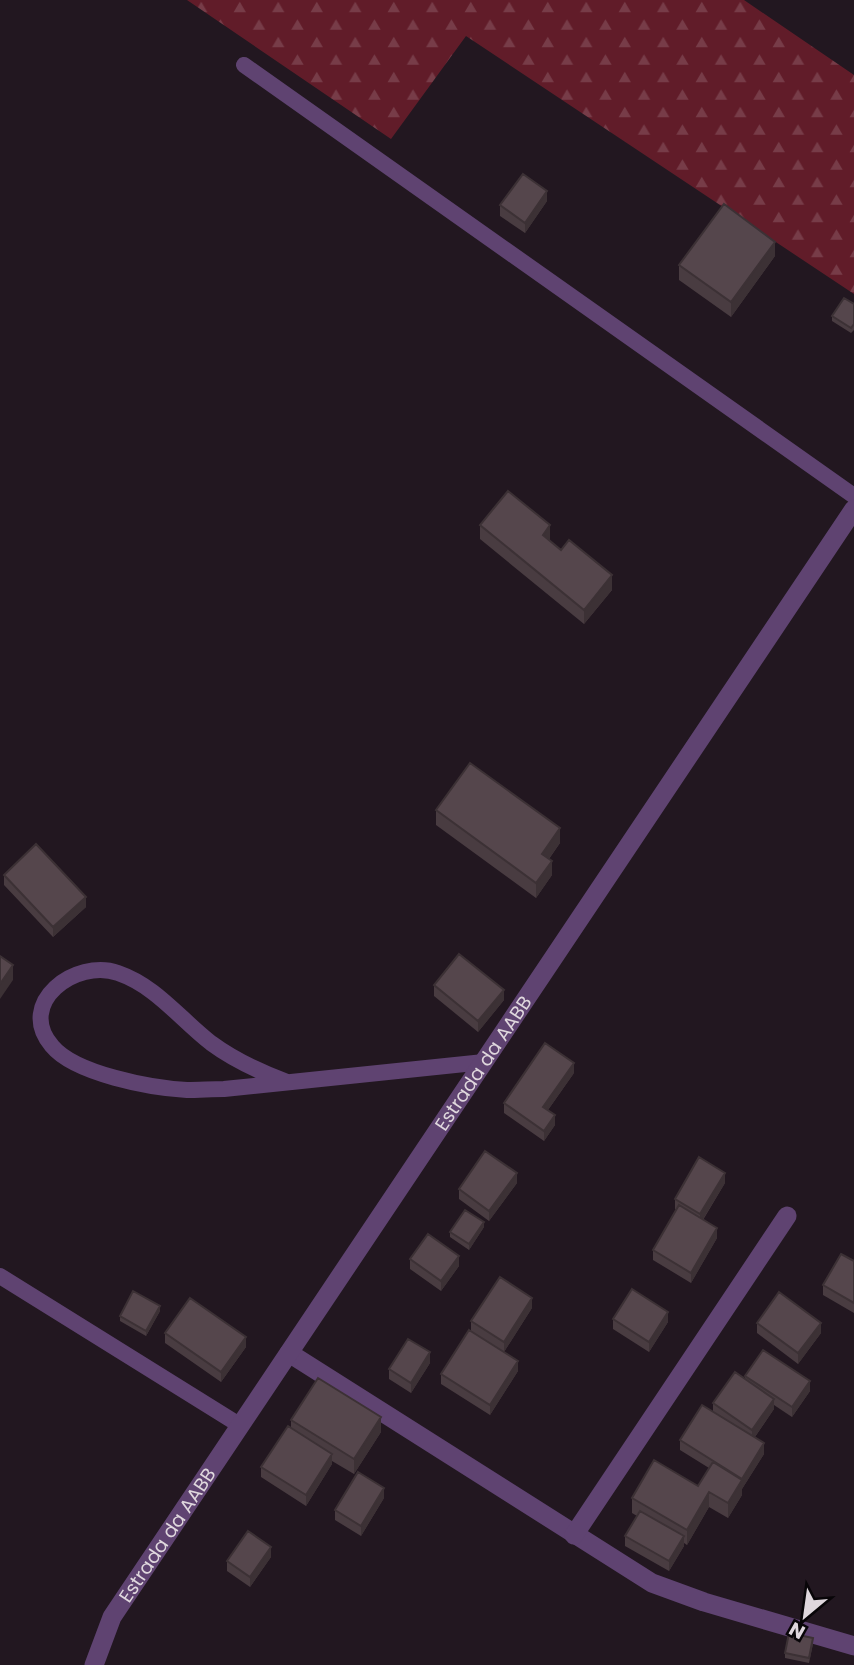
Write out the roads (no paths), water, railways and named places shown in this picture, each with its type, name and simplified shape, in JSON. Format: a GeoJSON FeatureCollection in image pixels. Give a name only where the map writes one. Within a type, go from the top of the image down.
{"type":"FeatureCollection","features":[{"type":"Feature","properties":{"kind":"street","name":"Estrada da AABB"},"geometry":{"type":"LineString","coordinates":[[94,1665],[112,1617],[854,509]]}},
{"type":"Feature","properties":{"kind":"street"},"geometry":{"type":"LineString","coordinates":[[574,1535],[788,1216]]}},
{"type":"Feature","properties":{"kind":"street"},"geometry":{"type":"LineString","coordinates":[[289,1353],[652,1583],[704,1602],[854,1646]]}},
{"type":"Feature","properties":{"kind":"lane"},"geometry":{"type":"LineString","coordinates":[[244,65],[854,496]]}},
{"type":"Feature","properties":{"kind":"lane"},"geometry":{"type":"LineString","coordinates":[[287,1082],[232,1057],[210,1042],[159,996],[136,980],[115,972],[98,969],[80,973],[50,992],[41,1009],[39,1021],[44,1034],[53,1048],[66,1058],[87,1069],[150,1086],[187,1090],[224,1089],[484,1062]]}},
{"type":"Feature","properties":{"kind":"lane"},"geometry":{"type":"LineString","coordinates":[[0,1276],[241,1426]]}}]}
